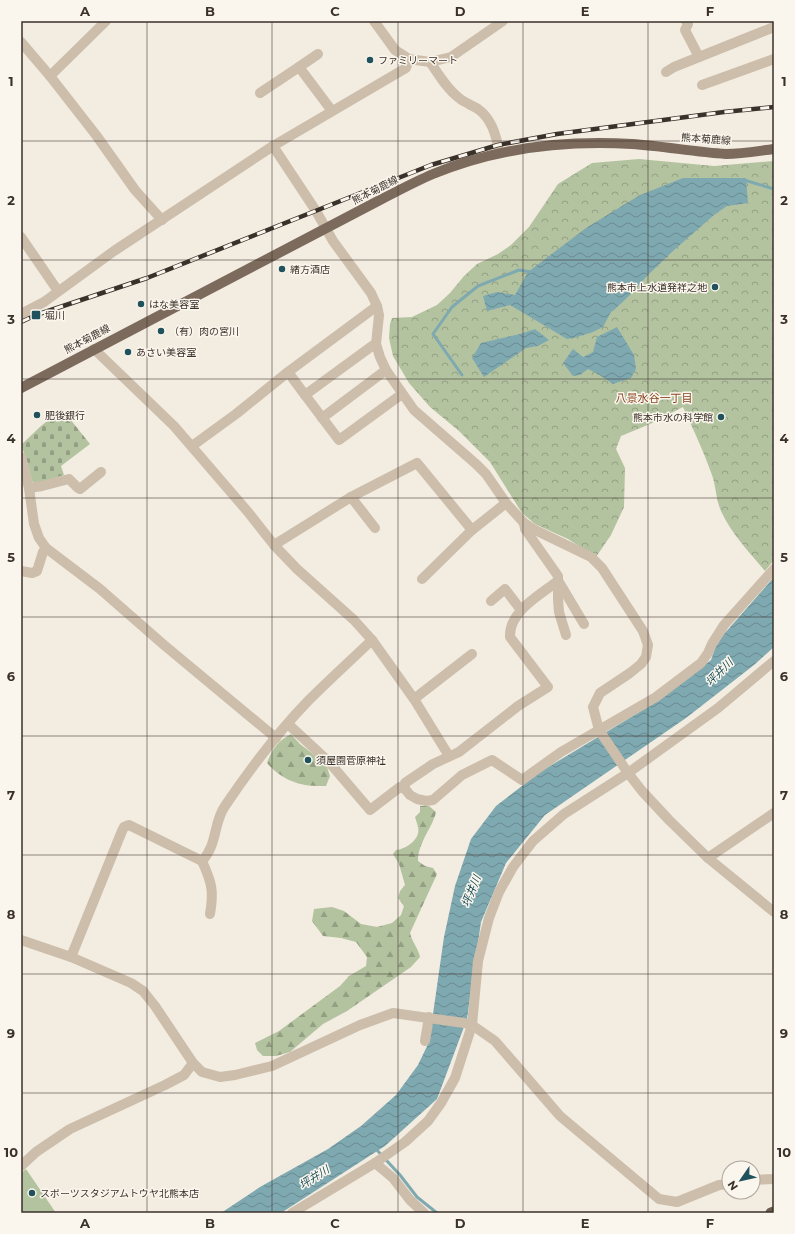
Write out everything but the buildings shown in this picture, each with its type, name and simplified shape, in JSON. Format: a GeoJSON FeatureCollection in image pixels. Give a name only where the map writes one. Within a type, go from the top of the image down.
{"type":"FeatureCollection","features":[{"type":"Feature","properties":{"kind":"main road","name":"熊本菊鹿線"},"geometry":{"type":"LineString","coordinates":[[21,388],[326,228],[433,174],[468,161],[499,153],[544,146],[591,143],[632,144],[726,154],[774,149]]}},
{"type":"Feature","properties":{"kind":"street"},"geometry":{"type":"LineString","coordinates":[[50,76],[106,21]]}},
{"type":"Feature","properties":{"kind":"street"},"geometry":{"type":"LineString","coordinates":[[375,21],[395,50],[409,59],[430,62],[451,57],[503,21]]}},
{"type":"Feature","properties":{"kind":"street"},"geometry":{"type":"LineString","coordinates":[[686,21],[688,24],[685,30],[699,57]]}},
{"type":"Feature","properties":{"kind":"street"},"geometry":{"type":"LineString","coordinates":[[666,72],[774,27]]}},
{"type":"Feature","properties":{"kind":"street"},"geometry":{"type":"LineString","coordinates":[[21,42],[50,76],[96,135],[135,190],[162,220]]}},
{"type":"Feature","properties":{"kind":"street"},"geometry":{"type":"LineString","coordinates":[[260,94],[318,54]]}},
{"type":"Feature","properties":{"kind":"street"},"geometry":{"type":"LineString","coordinates":[[21,314],[44,302],[114,251],[228,174],[406,68],[409,59]]}},
{"type":"Feature","properties":{"kind":"street"},"geometry":{"type":"LineString","coordinates":[[702,85],[774,59]]}},
{"type":"Feature","properties":{"kind":"street"},"geometry":{"type":"LineString","coordinates":[[430,62],[450,90],[461,100],[485,114],[492,125],[499,153]]}},
{"type":"Feature","properties":{"kind":"street"},"geometry":{"type":"LineString","coordinates":[[299,67],[332,111]]}},
{"type":"Feature","properties":{"kind":"street"},"geometry":{"type":"LineString","coordinates":[[273,146],[316,211],[333,241],[371,293],[379,315],[376,344],[380,358],[386,370],[414,410],[486,474],[506,503],[524,523],[533,529],[591,557],[602,568],[643,631],[648,645],[646,657],[641,664],[630,673],[600,693],[593,707],[602,734],[625,770],[642,791],[708,858],[774,912]]}},
{"type":"Feature","properties":{"kind":"street"},"geometry":{"type":"LineString","coordinates":[[21,237],[58,291]]}},
{"type":"Feature","properties":{"kind":"street"},"geometry":{"type":"LineString","coordinates":[[192,446],[377,306]]}},
{"type":"Feature","properties":{"kind":"street"},"geometry":{"type":"LineString","coordinates":[[305,395],[376,344]]}},
{"type":"Feature","properties":{"kind":"street"},"geometry":{"type":"LineString","coordinates":[[94,349],[174,426],[248,512],[274,545],[297,569],[354,620],[372,640],[414,699],[449,756]]}},
{"type":"Feature","properties":{"kind":"street"},"geometry":{"type":"LineString","coordinates":[[322,418],[386,370]]}},
{"type":"Feature","properties":{"kind":"street"},"geometry":{"type":"LineString","coordinates":[[288,372],[339,440],[402,394]]}},
{"type":"Feature","properties":{"kind":"street"},"geometry":{"type":"LineString","coordinates":[[21,457],[29,488],[34,524],[39,538],[46,548],[100,589],[164,645],[276,738]]}},
{"type":"Feature","properties":{"kind":"street"},"geometry":{"type":"LineString","coordinates":[[274,545],[351,496],[417,463],[472,530]]}},
{"type":"Feature","properties":{"kind":"street"},"geometry":{"type":"LineString","coordinates":[[29,488],[68,479],[80,489],[101,472]]}},
{"type":"Feature","properties":{"kind":"street"},"geometry":{"type":"LineString","coordinates":[[351,496],[375,528]]}},
{"type":"Feature","properties":{"kind":"street"},"geometry":{"type":"LineString","coordinates":[[422,579],[472,530],[506,503]]}},
{"type":"Feature","properties":{"kind":"street"},"geometry":{"type":"LineString","coordinates":[[524,523],[525,529],[558,576],[558,606],[566,635]]}},
{"type":"Feature","properties":{"kind":"street"},"geometry":{"type":"LineString","coordinates":[[21,571],[37,571],[43,552],[46,548]]}},
{"type":"Feature","properties":{"kind":"street"},"geometry":{"type":"LineString","coordinates":[[288,724],[329,762],[370,810],[395,789],[400,787],[405,789],[417,800],[433,800],[462,775],[492,760],[522,780],[561,752],[602,734],[656,697],[701,663],[724,625],[774,569]]}},
{"type":"Feature","properties":{"kind":"street"},"geometry":{"type":"LineString","coordinates":[[405,789],[405,783],[433,764],[459,752],[518,706],[548,688],[510,637],[513,619],[521,610],[555,583],[559,582]]}},
{"type":"Feature","properties":{"kind":"street"},"geometry":{"type":"LineString","coordinates":[[559,582],[584,624]]}},
{"type":"Feature","properties":{"kind":"street"},"geometry":{"type":"LineString","coordinates":[[491,601],[504,590],[521,610]]}},
{"type":"Feature","properties":{"kind":"street"},"geometry":{"type":"LineString","coordinates":[[202,861],[208,854],[213,844],[224,807],[255,763],[307,702],[372,640]]}},
{"type":"Feature","properties":{"kind":"street"},"geometry":{"type":"LineString","coordinates":[[414,699],[472,654]]}},
{"type":"Feature","properties":{"kind":"street"},"geometry":{"type":"LineString","coordinates":[[292,1213],[375,1163],[405,1142],[428,1121],[441,1103],[455,1078],[468,1024],[478,961],[489,918],[499,892],[513,867],[533,841],[556,821],[625,770],[718,708],[774,661]]}},
{"type":"Feature","properties":{"kind":"street"},"geometry":{"type":"LineString","coordinates":[[708,858],[774,813]]}},
{"type":"Feature","properties":{"kind":"street"},"geometry":{"type":"LineString","coordinates":[[71,958],[124,827],[129,825],[202,861],[212,888],[213,897],[210,914]]}},
{"type":"Feature","properties":{"kind":"street"},"geometry":{"type":"LineString","coordinates":[[21,940],[71,958],[131,983],[143,991],[164,1019],[187,1056],[202,1072],[220,1076],[235,1075],[272,1066],[360,1025],[393,1013],[468,1024],[495,1041],[560,1116],[659,1199],[677,1202],[721,1185]]}},
{"type":"Feature","properties":{"kind":"street"},"geometry":{"type":"LineString","coordinates":[[425,1041],[432,1018]]}},
{"type":"Feature","properties":{"kind":"street"},"geometry":{"type":"LineString","coordinates":[[21,1166],[48,1143],[70,1129],[184,1075],[194,1063]]}},
{"type":"Feature","properties":{"kind":"street"},"geometry":{"type":"LineString","coordinates":[[375,1163],[393,1178],[410,1200],[424,1213]]}},
{"type":"Feature","properties":{"kind":"street"},"geometry":{"type":"LineString","coordinates":[[761,1180],[774,1179]]}},
{"type":"Feature","properties":{"kind":"green space"},"geometry":{"type":"Polygon","coordinates":[[[639,159],[714,166],[774,161],[774,560],[765,571],[735,535],[721,511],[709,466],[683,407],[650,424],[621,436],[616,449],[625,468],[624,507],[611,535],[596,557],[568,539],[535,524],[522,513],[490,462],[459,431],[430,407],[409,383],[393,356],[389,338],[392,318],[412,317],[437,305],[477,264],[498,254],[511,245],[529,227],[558,184],[592,163],[639,159]]]}},
{"type":"Feature","properties":{"kind":"green space"},"geometry":{"type":"Polygon","coordinates":[[[62,409],[90,444],[61,466],[64,475],[36,484],[32,481],[21,445],[62,409]]]}},
{"type":"Feature","properties":{"kind":"green space"},"geometry":{"type":"Polygon","coordinates":[[[291,734],[300,744],[326,764],[330,776],[326,786],[309,786],[294,782],[280,775],[267,763],[276,746],[291,734]]]}},
{"type":"Feature","properties":{"kind":"green space"},"geometry":{"type":"Polygon","coordinates":[[[420,806],[429,806],[436,812],[432,824],[420,848],[418,861],[425,866],[433,868],[437,874],[410,933],[420,957],[411,967],[347,1011],[323,1024],[290,1052],[276,1056],[263,1056],[257,1050],[255,1043],[279,1031],[340,986],[349,976],[366,966],[367,957],[356,942],[341,938],[323,936],[312,921],[314,909],[332,907],[344,911],[361,924],[377,927],[392,923],[401,915],[404,906],[398,898],[400,891],[405,885],[399,864],[393,854],[396,850],[404,848],[412,843],[417,836],[418,827],[415,817],[420,812],[420,806]]]}},
{"type":"Feature","properties":{"kind":"green space","name":"スポーツスタジアムトウヤ北熊本店"},"geometry":{"type":"Polygon","coordinates":[[[26,1169],[56,1213],[21,1213],[21,1173],[26,1169]]]}},
{"type":"Feature","properties":{"kind":"water"},"geometry":{"type":"Polygon","coordinates":[[[683,178],[746,178],[748,203],[727,206],[714,215],[673,251],[629,296],[611,312],[603,327],[593,332],[567,339],[510,305],[487,311],[483,296],[497,292],[515,295],[528,272],[586,228],[640,195],[683,178]]]}},
{"type":"Feature","properties":{"kind":"water"},"geometry":{"type":"Polygon","coordinates":[[[617,327],[634,355],[636,369],[631,378],[613,384],[588,369],[580,375],[573,376],[563,363],[573,349],[583,357],[593,352],[597,337],[617,327]]]}},
{"type":"Feature","properties":{"kind":"water"},"geometry":{"type":"Polygon","coordinates":[[[535,329],[549,340],[538,346],[526,348],[484,377],[472,358],[481,343],[535,329]]]}},
{"type":"Feature","properties":{"kind":"water","name":"坪井川"},"geometry":{"type":"Polygon","coordinates":[[[774,577],[774,647],[754,665],[686,718],[545,815],[506,863],[481,922],[467,1019],[437,1099],[385,1146],[281,1213],[221,1213],[260,1187],[328,1149],[361,1126],[396,1095],[418,1065],[429,1042],[444,937],[455,886],[471,839],[496,806],[540,772],[656,702],[711,660],[717,642],[774,577]]]}},
{"type":"Feature","properties":{"kind":"waterway"},"geometry":{"type":"LineString","coordinates":[[744,180],[774,189]]}},
{"type":"Feature","properties":{"kind":"waterway"},"geometry":{"type":"LineString","coordinates":[[462,375],[433,334],[452,307],[478,286],[519,270],[531,272]]}},
{"type":"Feature","properties":{"kind":"waterway"},"geometry":{"type":"LineString","coordinates":[[375,1148],[400,1175],[417,1197],[437,1213]]}},
{"type":"Feature","properties":{"kind":"railway"},"geometry":{"type":"LineString","coordinates":[[21,322],[36,315],[147,278],[431,165],[498,145],[557,134],[724,112],[774,107]]}},
{"type":"Feature","properties":{"kind":"place","name":"ファミリーマート"},"geometry":{"type":"Point","coordinates":[370,60]}},
{"type":"Feature","properties":{"kind":"place","name":"緒方酒店"},"geometry":{"type":"Point","coordinates":[282,269]}},
{"type":"Feature","properties":{"kind":"place","name":"熊本市上水道発祥之地"},"geometry":{"type":"Point","coordinates":[715,287]}},
{"type":"Feature","properties":{"kind":"place","name":"はな美容室"},"geometry":{"type":"Point","coordinates":[141,304]}},
{"type":"Feature","properties":{"kind":"place","name":"堀川"},"geometry":{"type":"Point","coordinates":[36,315]}},
{"type":"Feature","properties":{"kind":"place","name":"（有）肉の宮川"},"geometry":{"type":"Point","coordinates":[161,331]}},
{"type":"Feature","properties":{"kind":"place","name":"あさい美容室"},"geometry":{"type":"Point","coordinates":[128,352]}},
{"type":"Feature","properties":{"kind":"place","name":"肥後銀行"},"geometry":{"type":"Point","coordinates":[37,415]}},
{"type":"Feature","properties":{"kind":"place","name":"熊本市水の科学館"},"geometry":{"type":"Point","coordinates":[721,417]}},
{"type":"Feature","properties":{"kind":"place","name":"須屋園菅原神社"},"geometry":{"type":"Point","coordinates":[308,760]}},
{"type":"Feature","properties":{"kind":"place","name":"スポーツスタジアムトウヤ北熊本店"},"geometry":{"type":"Point","coordinates":[32,1193]}},
{"type":"Feature","properties":{"kind":"district","name":"八景水谷一丁目"},"geometry":{"type":"Point","coordinates":[654,398]}}]}
